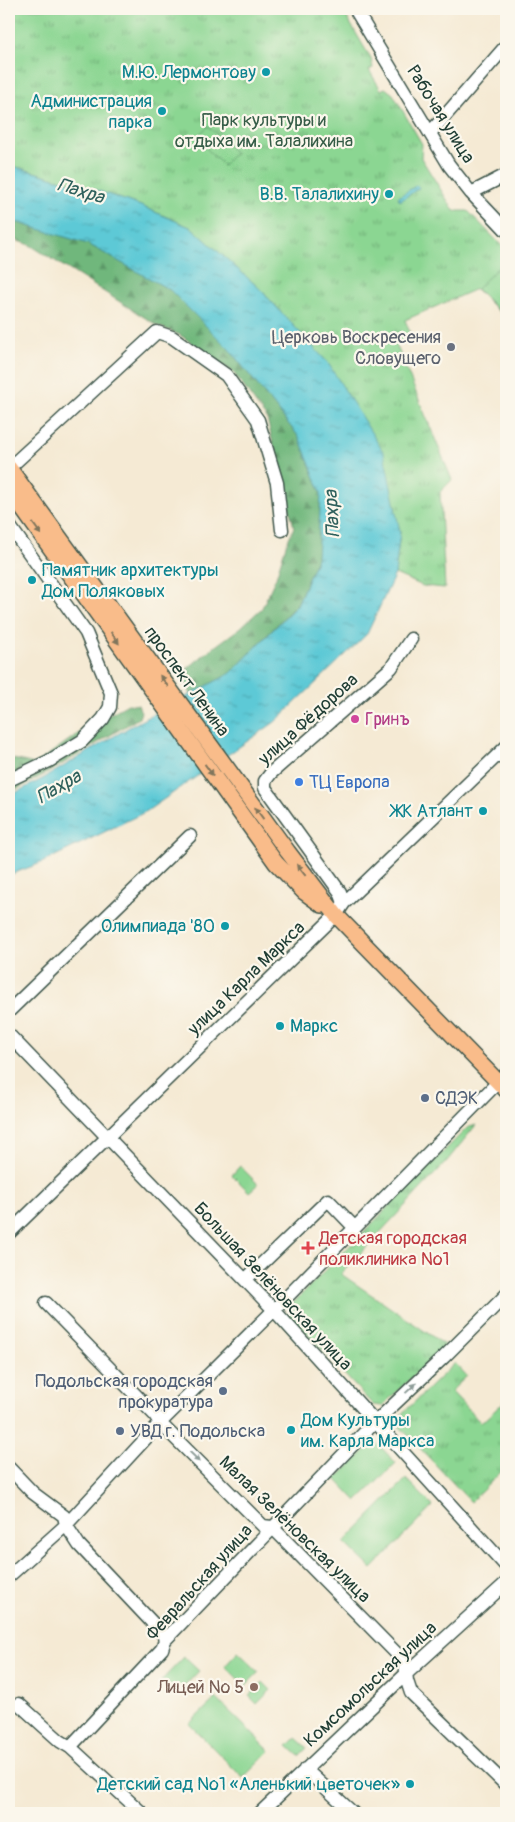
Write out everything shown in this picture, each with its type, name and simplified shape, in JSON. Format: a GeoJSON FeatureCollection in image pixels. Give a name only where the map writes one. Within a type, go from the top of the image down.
{"type":"FeatureCollection","features":[{"type":"Feature","properties":{"kind":"main road","name":"проспект Ленина"},"geometry":{"type":"LineString","coordinates":[[9,468],[12,486],[288,852],[504,1082]]}},
{"type":"Feature","properties":{"kind":"main road","name":"проспект Ленина"},"geometry":{"type":"LineString","coordinates":[[94,596],[276,864],[304,892],[340,909]]}},
{"type":"Feature","properties":{"kind":"street","name":"Рабочая улица"},"geometry":{"type":"LineString","coordinates":[[359,10],[449,164],[471,193],[506,230]]}},
{"type":"Feature","properties":{"kind":"street"},"geometry":{"type":"LineString","coordinates":[[430,133],[506,46]]}},
{"type":"Feature","properties":{"kind":"street"},"geometry":{"type":"LineString","coordinates":[[471,193],[506,175]]}},
{"type":"Feature","properties":{"kind":"street"},"geometry":{"type":"LineString","coordinates":[[9,468],[157,332],[172,337],[226,375],[258,420],[277,483],[282,530]]}},
{"type":"Feature","properties":{"kind":"street"},"geometry":{"type":"LineString","coordinates":[[9,525],[86,633],[111,693],[110,707],[103,719],[82,741],[49,761],[9,780]]}},
{"type":"Feature","properties":{"kind":"street","name":"улица Фёдорова"},"geometry":{"type":"LineString","coordinates":[[340,909],[340,892],[265,788],[265,781],[271,773],[391,668],[411,639]]}},
{"type":"Feature","properties":{"kind":"street","name":"улица Карла Маркса"},"geometry":{"type":"LineString","coordinates":[[9,1233],[506,747]]}},
{"type":"Feature","properties":{"kind":"street"},"geometry":{"type":"LineString","coordinates":[[9,1011],[190,836]]}},
{"type":"Feature","properties":{"kind":"street","name":"Большая Зелёновская улица"},"geometry":{"type":"LineString","coordinates":[[9,1035],[274,1310],[506,1566]]}},
{"type":"Feature","properties":{"kind":"street"},"geometry":{"type":"LineString","coordinates":[[9,1576],[66,1525],[160,1423],[504,1082]]}},
{"type":"Feature","properties":{"kind":"street"},"geometry":{"type":"LineString","coordinates":[[245,1280],[328,1200],[355,1228]]}},
{"type":"Feature","properties":{"kind":"street","name":"Февральская улица"},"geometry":{"type":"LineString","coordinates":[[70,1747],[162,1649],[165,1640],[272,1527],[506,1295]]}},
{"type":"Feature","properties":{"kind":"street","name":"Малая Зелёновская улица"},"geometry":{"type":"LineString","coordinates":[[46,1303],[155,1415],[160,1423],[263,1526],[272,1527],[405,1662],[411,1693],[506,1785]]}},
{"type":"Feature","properties":{"kind":"street"},"geometry":{"type":"LineString","coordinates":[[9,1468],[33,1493],[64,1516],[66,1525],[79,1545],[163,1634],[165,1640]]}},
{"type":"Feature","properties":{"kind":"street","name":"Комсомольская улица"},"geometry":{"type":"LineString","coordinates":[[260,1813],[506,1582]]}},
{"type":"Feature","properties":{"kind":"street"},"geometry":{"type":"LineString","coordinates":[[19,1704],[60,1741],[70,1747],[142,1813]]}},
{"type":"Feature","properties":{"kind":"street"},"geometry":{"type":"LineString","coordinates":[[305,1769],[353,1813]]}},
{"type":"Feature","properties":{"kind":"green space","name":"Парк культуры и отдыха им. Талалихина"},"geometry":{"type":"Polygon","coordinates":[[[9,9],[342,9],[371,59],[373,68],[369,70],[381,90],[385,88],[393,94],[422,144],[421,158],[454,211],[468,211],[506,250],[506,319],[476,289],[405,320],[412,338],[396,344],[452,480],[440,492],[445,588],[423,586],[395,574],[400,532],[328,363],[259,288],[192,228],[141,206],[93,189],[9,165],[9,9]]]}},
{"type":"Feature","properties":{"kind":"green space"},"geometry":{"type":"Polygon","coordinates":[[[208,126],[235,153],[223,165],[196,138],[208,126]]]}},
{"type":"Feature","properties":{"kind":"green space"},"geometry":{"type":"Polygon","coordinates":[[[9,220],[88,244],[170,290],[228,348],[299,437],[321,493],[317,558],[297,604],[231,673],[191,694],[181,674],[240,628],[262,608],[276,577],[294,527],[267,419],[233,372],[180,335],[158,326],[30,245],[9,238],[9,220]]]}},
{"type":"Feature","properties":{"kind":"green space"},"geometry":{"type":"Polygon","coordinates":[[[506,259],[506,318],[477,289],[506,259]]]}},
{"type":"Feature","properties":{"kind":"green space"},"geometry":{"type":"Polygon","coordinates":[[[128,704],[138,705],[141,712],[139,718],[47,773],[9,793],[9,758],[35,764],[92,724],[128,704]]]}},
{"type":"Feature","properties":{"kind":"green space"},"geometry":{"type":"Polygon","coordinates":[[[476,1125],[447,1161],[341,1274],[445,1345],[382,1406],[373,1405],[289,1315],[289,1307],[467,1128],[476,1125]]]}},
{"type":"Feature","properties":{"kind":"green space"},"geometry":{"type":"Polygon","coordinates":[[[240,1166],[258,1184],[249,1192],[232,1175],[240,1166]]]}},
{"type":"Feature","properties":{"kind":"green space"},"geometry":{"type":"Polygon","coordinates":[[[455,1363],[467,1376],[451,1391],[481,1423],[506,1400],[506,1467],[471,1502],[398,1425],[398,1418],[455,1363]]]}},
{"type":"Feature","properties":{"kind":"green space"},"geometry":{"type":"Polygon","coordinates":[[[375,1441],[396,1463],[357,1501],[336,1479],[375,1441]]]}},
{"type":"Feature","properties":{"kind":"green space"},"geometry":{"type":"Polygon","coordinates":[[[406,1479],[433,1506],[372,1569],[344,1542],[406,1479]]]}},
{"type":"Feature","properties":{"kind":"green space"},"geometry":{"type":"Polygon","coordinates":[[[238,1652],[259,1672],[245,1686],[225,1666],[238,1652]]]}},
{"type":"Feature","properties":{"kind":"green space"},"geometry":{"type":"Polygon","coordinates":[[[184,1657],[199,1671],[176,1695],[161,1681],[184,1657]]]}},
{"type":"Feature","properties":{"kind":"green space"},"geometry":{"type":"Polygon","coordinates":[[[263,1682],[271,1690],[257,1704],[249,1696],[263,1682]]]}},
{"type":"Feature","properties":{"kind":"green space"},"geometry":{"type":"Polygon","coordinates":[[[216,1698],[270,1751],[243,1778],[189,1724],[216,1698]]]}},
{"type":"Feature","properties":{"kind":"green space"},"geometry":{"type":"Polygon","coordinates":[[[296,1738],[307,1748],[299,1756],[288,1746],[296,1738]]]}},
{"type":"Feature","properties":{"kind":"water","name":"Пахра"},"geometry":{"type":"Polygon","coordinates":[[[9,165],[93,189],[141,206],[192,228],[259,288],[328,363],[384,453],[400,532],[395,574],[367,634],[275,722],[147,811],[41,863],[9,875],[9,796],[44,778],[131,726],[231,673],[297,605],[317,558],[321,493],[299,437],[228,348],[170,290],[88,244],[9,220],[9,165]]]}},
{"type":"Feature","properties":{"kind":"water"},"geometry":{"type":"Polygon","coordinates":[[[417,185],[419,188],[400,201],[398,197],[417,185]]]}},
{"type":"Feature","properties":{"kind":"place","name":"М.Ю. Лермонтову"},"geometry":{"type":"Point","coordinates":[266,72]}},
{"type":"Feature","properties":{"kind":"place","name":"Администрация парка"},"geometry":{"type":"Point","coordinates":[162,111]}},
{"type":"Feature","properties":{"kind":"place","name":"В.В. Талалихину"},"geometry":{"type":"Point","coordinates":[389,194]}},
{"type":"Feature","properties":{"kind":"place","name":"Церковь Воскресения Словущего"},"geometry":{"type":"Point","coordinates":[451,347]}},
{"type":"Feature","properties":{"kind":"place","name":"Памятник архитектуры Дом Поляковых"},"geometry":{"type":"Point","coordinates":[32,580]}},
{"type":"Feature","properties":{"kind":"place","name":"Гринъ"},"geometry":{"type":"Point","coordinates":[355,719]}},
{"type":"Feature","properties":{"kind":"place","name":"ТЦ Европа"},"geometry":{"type":"Point","coordinates":[299,782]}},
{"type":"Feature","properties":{"kind":"place","name":"ЖК Атлант"},"geometry":{"type":"Point","coordinates":[483,811]}},
{"type":"Feature","properties":{"kind":"place","name":"Олимпиада '80"},"geometry":{"type":"Point","coordinates":[225,926]}},
{"type":"Feature","properties":{"kind":"place","name":"Маркс"},"geometry":{"type":"Point","coordinates":[280,1026]}},
{"type":"Feature","properties":{"kind":"place","name":"СДЭК"},"geometry":{"type":"Point","coordinates":[425,1098]}},
{"type":"Feature","properties":{"kind":"place","name":"Детская городская поликлиника №1"},"geometry":{"type":"Point","coordinates":[308,1248]}},
{"type":"Feature","properties":{"kind":"place","name":"Подольская городская прокуратура"},"geometry":{"type":"Point","coordinates":[223,1391]}},
{"type":"Feature","properties":{"kind":"place","name":"Дом Культуры им. Карла Маркса"},"geometry":{"type":"Point","coordinates":[291,1430]}},
{"type":"Feature","properties":{"kind":"place","name":"УВД г. Подольска"},"geometry":{"type":"Point","coordinates":[120,1431]}},
{"type":"Feature","properties":{"kind":"place","name":"Лицей № 5"},"geometry":{"type":"Point","coordinates":[254,1687]}},
{"type":"Feature","properties":{"kind":"place","name":"Детский сад №1 «Аленький цветочек»"},"geometry":{"type":"Point","coordinates":[410,1784]}}]}
